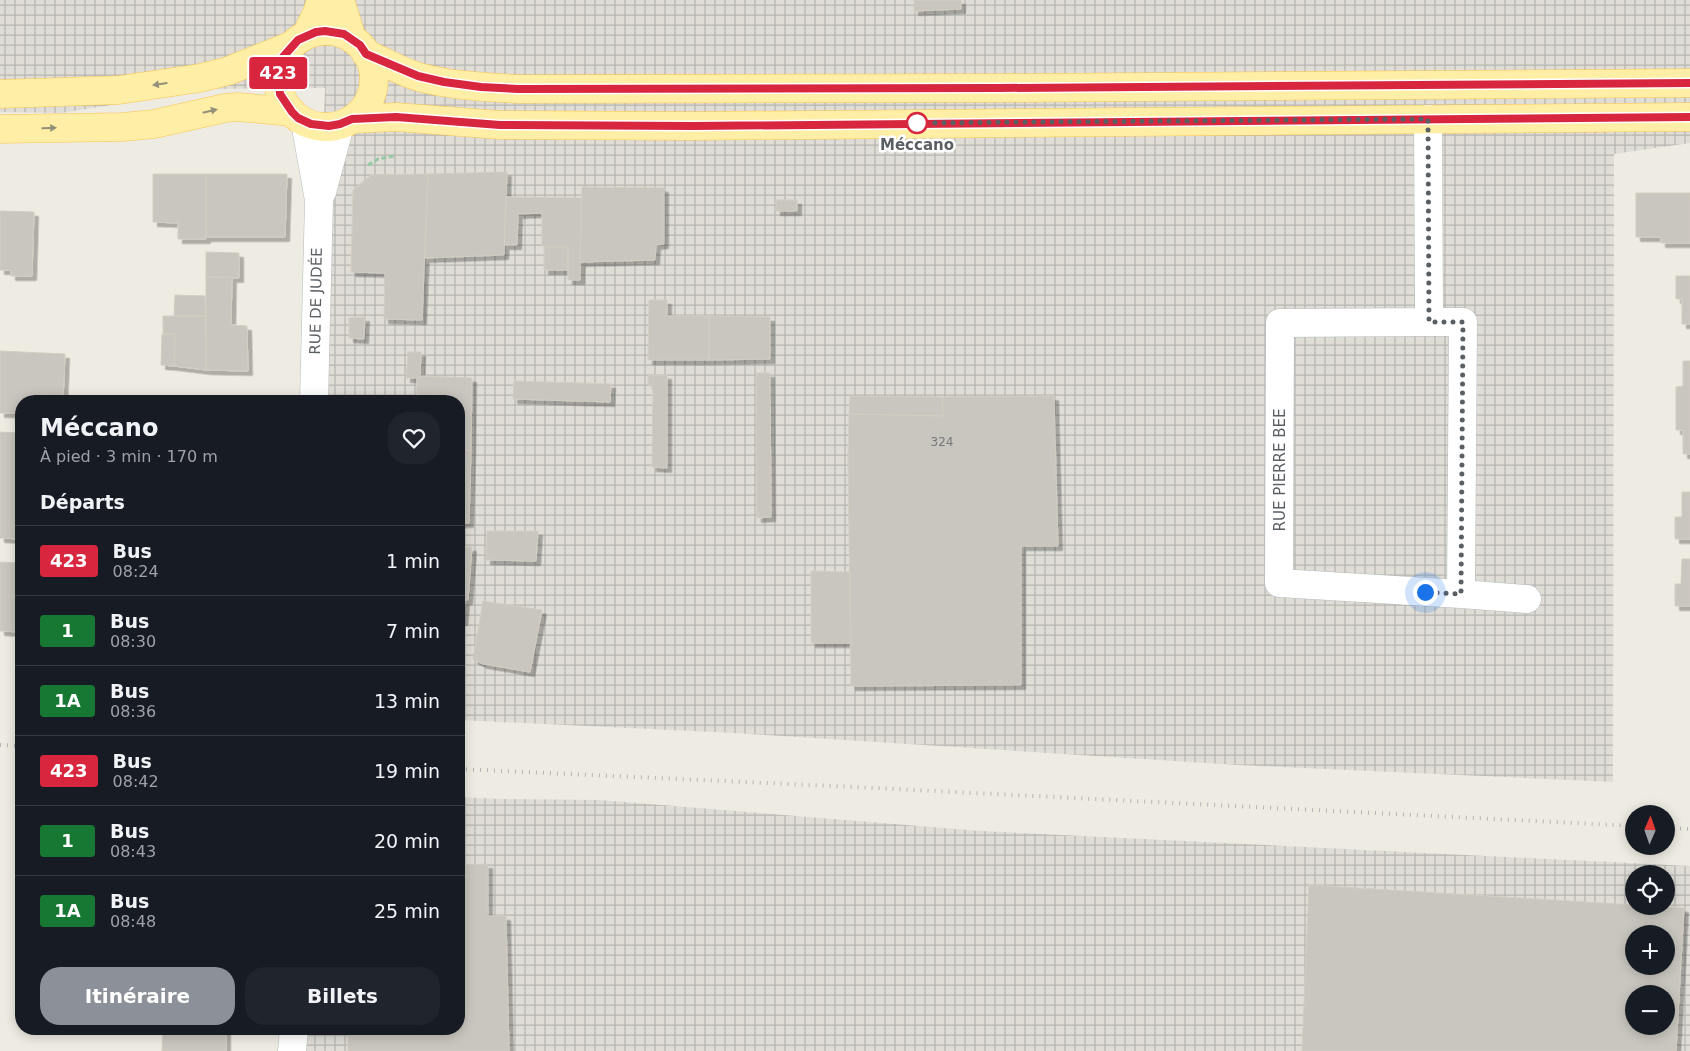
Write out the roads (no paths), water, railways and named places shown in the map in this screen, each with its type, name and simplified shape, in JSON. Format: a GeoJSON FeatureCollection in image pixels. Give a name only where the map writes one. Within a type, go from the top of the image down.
{"type":"FeatureCollection","features":[{"type":"Feature","properties":{"kind":"main road"},"geometry":{"type":"LineString","coordinates":[[299,117],[280,94],[278,79],[282,58],[298,41],[317,13],[321,0]]}},
{"type":"Feature","properties":{"kind":"main road"},"geometry":{"type":"LineString","coordinates":[[340,0],[359,46],[370,60],[374,75],[372,90],[363,109],[346,122]]}},
{"type":"Feature","properties":{"kind":"main road"},"geometry":{"type":"LineString","coordinates":[[0,94],[119,90],[200,78],[228,71],[325,31],[344,34],[359,46],[418,76],[472,86],[518,89],[1690,83]]}},
{"type":"Feature","properties":{"kind":"main road"},"geometry":{"type":"LineString","coordinates":[[0,129],[123,127],[154,124],[225,108],[238,107],[299,117],[317,126],[396,117],[500,125],[684,126],[1690,117]]}},
{"type":"Feature","properties":{"kind":"street","name":"RUE DE JUDÉE"},"geometry":{"type":"LineString","coordinates":[[299,117],[319,200],[314,395]]}},
{"type":"Feature","properties":{"kind":"street"},"geometry":{"type":"LineString","coordinates":[[1428,119],[1429,322]]}},
{"type":"Feature","properties":{"kind":"street","name":"RUE DE JUDÉE"},"geometry":{"type":"LineString","coordinates":[[319,200],[346,122]]}},
{"type":"Feature","properties":{"kind":"street","name":"RUE PIERRE BEE"},"geometry":{"type":"LineString","coordinates":[[1461,594],[1463,322],[1280,323],[1279,583],[1527,599]]}},
{"type":"Feature","properties":{"kind":"street"},"geometry":{"type":"LineString","coordinates":[[292,1051],[293,1035]]}},
{"type":"Feature","properties":{"kind":"railway"},"geometry":{"type":"LineString","coordinates":[[0,745],[15,746]]}},
{"type":"Feature","properties":{"kind":"railway"},"geometry":{"type":"LineString","coordinates":[[465,769],[1625,826]]}},
{"type":"Feature","properties":{"kind":"railway"},"geometry":{"type":"LineString","coordinates":[[1675,828],[1690,829]]}},
{"type":"Feature","properties":{"kind":"place","name":"Méccano"},"geometry":{"type":"Point","coordinates":[917,123]}}]}
